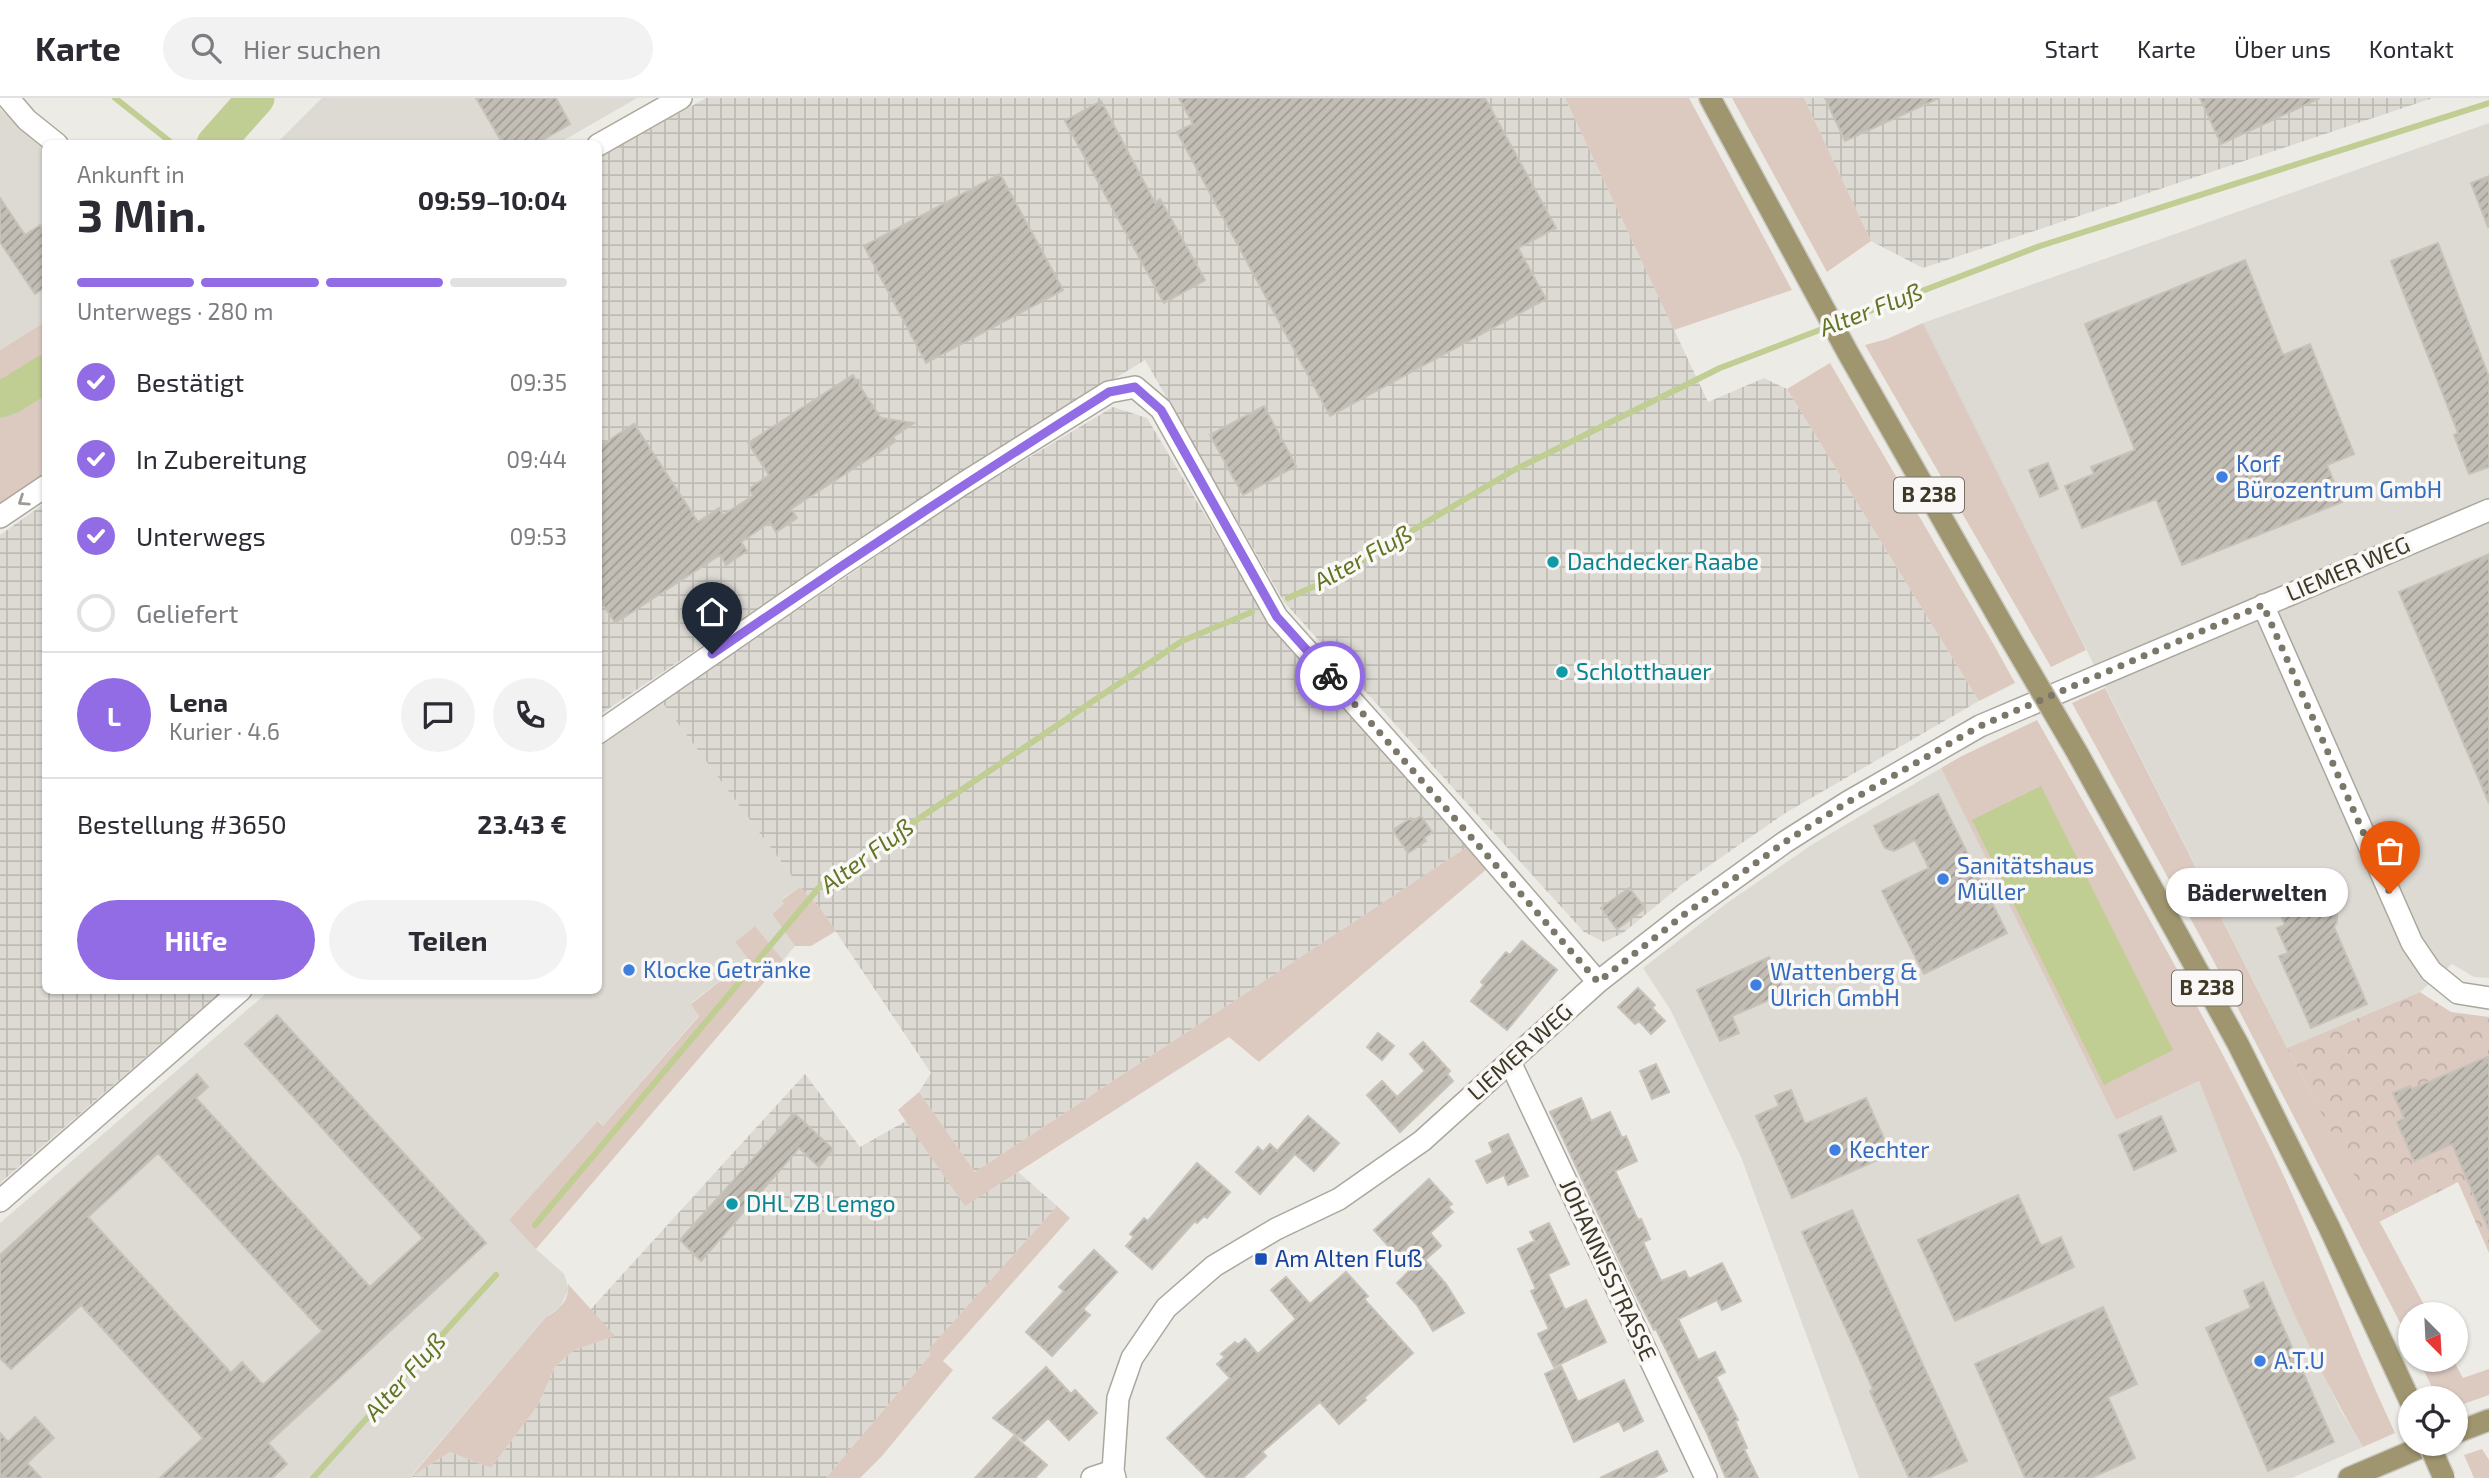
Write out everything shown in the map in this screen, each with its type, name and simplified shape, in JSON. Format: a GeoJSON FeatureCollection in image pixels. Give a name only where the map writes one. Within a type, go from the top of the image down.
{"type":"FeatureCollection","features":[{"type":"Feature","properties":{"kind":"main road","name":"B 238"},"geometry":{"type":"LineString","coordinates":[[1710,98],[1848,353],[2078,754],[2238,1044],[2297,1160],[2403,1386]]}},
{"type":"Feature","properties":{"kind":"main road"},"geometry":{"type":"LineString","coordinates":[[2468,1428],[2489,1420]]}},
{"type":"Feature","properties":{"kind":"main road"},"geometry":{"type":"LineString","coordinates":[[2349,1478],[2401,1456]]}},
{"type":"Feature","properties":{"kind":"main road"},"geometry":{"type":"LineString","coordinates":[[2434,1456],[2444,1478]]}},
{"type":"Feature","properties":{"kind":"street"},"geometry":{"type":"LineString","coordinates":[[8,98],[27,120],[52,140]]}},
{"type":"Feature","properties":{"kind":"street"},"geometry":{"type":"LineString","coordinates":[[602,143],[681,98]]}},
{"type":"Feature","properties":{"kind":"street"},"geometry":{"type":"LineString","coordinates":[[602,730],[961,485],[1109,392],[1135,387],[1161,410],[1277,617],[1440,799],[1598,982]]}},
{"type":"Feature","properties":{"kind":"street"},"geometry":{"type":"LineString","coordinates":[[0,517],[42,488]]}},
{"type":"Feature","properties":{"kind":"street","name":"LIEMER WEG"},"geometry":{"type":"LineString","coordinates":[[1092,1478],[1114,1474],[1118,1398],[1132,1359],[1167,1308],[1214,1266],[1276,1229],[1339,1199],[1422,1141],[1598,982],[1685,914],[1785,842],[1848,802],[1980,726],[2489,510]]}},
{"type":"Feature","properties":{"kind":"street"},"geometry":{"type":"LineString","coordinates":[[2263,605],[2412,943],[2431,971],[2458,993],[2489,998]]}},
{"type":"Feature","properties":{"kind":"street"},"geometry":{"type":"LineString","coordinates":[[0,1201],[236,994]]}},
{"type":"Feature","properties":{"kind":"street","name":"JOHANNISSTRASSE"},"geometry":{"type":"LineString","coordinates":[[1510,1062],[1706,1478]]}},
{"type":"Feature","properties":{"kind":"shaded area"},"geometry":{"type":"Polygon","coordinates":[[[322,98],[637,98],[564,140],[280,140],[322,98]]]}},
{"type":"Feature","properties":{"kind":"shaded area"},"geometry":{"type":"Polygon","coordinates":[[[706,98],[1565,98],[1708,402],[1764,378],[1787,389],[1979,701],[1787,812],[1684,883],[1623,933],[1604,942],[1584,932],[1284,602],[1145,360],[948,481],[602,713],[602,156],[706,98]]]}},
{"type":"Feature","properties":{"kind":"shaded area"},"geometry":{"type":"Polygon","coordinates":[[[1804,98],[2433,98],[1923,268],[1871,241],[1804,98]]]}},
{"type":"Feature","properties":{"kind":"shaded area"},"geometry":{"type":"Polygon","coordinates":[[[0,109],[42,146],[42,324],[0,350],[0,109]]]}},
{"type":"Feature","properties":{"kind":"shaded area"},"geometry":{"type":"Polygon","coordinates":[[[2489,123],[2489,978],[2474,977],[2452,964],[2420,992],[2287,1048],[1923,323],[2489,123]]]}},
{"type":"Feature","properties":{"kind":"shaded area"},"geometry":{"type":"Polygon","coordinates":[[[1113,407],[1147,418],[1267,619],[1467,847],[975,1172],[919,1092],[931,1073],[820,908],[800,887],[662,702],[968,494],[1113,407]]]}},
{"type":"Feature","properties":{"kind":"shaded area"},"geometry":{"type":"Polygon","coordinates":[[[42,505],[42,994],[219,994],[0,1183],[0,535],[42,505]]]}},
{"type":"Feature","properties":{"kind":"shaded area"},"geometry":{"type":"Polygon","coordinates":[[[662,702],[800,887],[782,899],[785,904],[772,914],[795,946],[783,960],[755,926],[735,942],[748,959],[691,1003],[699,1015],[603,1126],[599,1121],[509,1220],[564,1274],[569,1289],[560,1307],[546,1317],[412,1478],[0,1478],[0,1223],[266,994],[602,994],[602,743],[662,702]]]}},
{"type":"Feature","properties":{"kind":"shaded area"},"geometry":{"type":"Polygon","coordinates":[[[1941,768],[2116,1120],[2199,1081],[2303,1333],[2341,1411],[2363,1447],[2292,1478],[1859,1478],[1741,1157],[1670,1009],[1643,968],[1727,903],[1813,844],[1941,768]]]}},
{"type":"Feature","properties":{"kind":"shaded area"},"geometry":{"type":"Polygon","coordinates":[[[2041,786],[2173,1050],[2104,1085],[1972,820],[2041,786]]]}},
{"type":"Feature","properties":{"kind":"shaded area"},"geometry":{"type":"Polygon","coordinates":[[[805,1074],[860,1147],[906,1121],[965,1205],[1018,1172],[1057,1206],[929,1349],[931,1354],[826,1478],[411,1477],[450,1452],[491,1468],[538,1405],[555,1367],[574,1350],[614,1336],[590,1310],[805,1074]]]}},
{"type":"Feature","properties":{"kind":"green space"},"geometry":{"type":"Polygon","coordinates":[[[1565,98],[1689,98],[1792,290],[1674,330],[1565,98]]]}},
{"type":"Feature","properties":{"kind":"green space"},"geometry":{"type":"Polygon","coordinates":[[[1732,98],[1804,98],[1871,241],[1827,272],[1732,98]]]}},
{"type":"Feature","properties":{"kind":"green space"},"geometry":{"type":"Polygon","coordinates":[[[1923,323],[2086,650],[2051,667],[1865,345],[1887,339],[1923,323]]]}},
{"type":"Feature","properties":{"kind":"green space"},"geometry":{"type":"Polygon","coordinates":[[[42,324],[42,477],[0,506],[0,350],[42,324]]]}},
{"type":"Feature","properties":{"kind":"green space"},"geometry":{"type":"Polygon","coordinates":[[[1830,363],[2015,683],[1979,701],[1787,389],[1830,363]]]}},
{"type":"Feature","properties":{"kind":"green space"},"geometry":{"type":"Polygon","coordinates":[[[2105,688],[2287,1048],[2423,1302],[2398,1302],[2398,1319],[2212,958],[2072,703],[2105,688]]]}},
{"type":"Feature","properties":{"kind":"green space"},"geometry":{"type":"Polygon","coordinates":[[[2037,720],[2186,985],[2243,1093],[2303,1218],[2395,1433],[2363,1447],[2338,1403],[2274,1267],[2199,1081],[2116,1120],[1941,768],[2037,720]]]}},
{"type":"Feature","properties":{"kind":"green space"},"geometry":{"type":"Polygon","coordinates":[[[1467,847],[1488,868],[1259,1062],[1229,1037],[965,1206],[898,1110],[919,1092],[975,1172],[1467,847]]]}},
{"type":"Feature","properties":{"kind":"green space"},"geometry":{"type":"Polygon","coordinates":[[[800,887],[820,908],[836,931],[811,946],[795,946],[772,914],[784,904],[782,900],[800,887]]]}},
{"type":"Feature","properties":{"kind":"green space"},"geometry":{"type":"Polygon","coordinates":[[[755,926],[783,960],[536,1249],[509,1220],[598,1121],[603,1126],[699,1016],[691,1004],[748,959],[735,942],[755,926]]]}},
{"type":"Feature","properties":{"kind":"green space"},"geometry":{"type":"Polygon","coordinates":[[[2420,992],[2451,1012],[2489,1017],[2489,1253],[2458,1182],[2379,1222],[2287,1048],[2420,992]]]}},
{"type":"Feature","properties":{"kind":"green space"},"geometry":{"type":"Polygon","coordinates":[[[1057,1206],[1070,1218],[943,1361],[953,1370],[882,1456],[860,1478],[826,1478],[931,1354],[928,1350],[1057,1206]]]}},
{"type":"Feature","properties":{"kind":"green space"},"geometry":{"type":"Polygon","coordinates":[[[568,1284],[615,1336],[574,1350],[555,1367],[538,1405],[491,1468],[450,1452],[411,1477],[546,1317],[563,1304],[568,1284]]]}},
{"type":"Feature","properties":{"kind":"green space"},"geometry":{"type":"Polygon","coordinates":[[[2489,1369],[2489,1395],[2468,1402],[2468,1386],[2431,1386],[2425,1372],[2460,1372],[2463,1378],[2489,1369]]]}},
{"type":"Feature","properties":{"kind":"green space"},"geometry":{"type":"Polygon","coordinates":[[[2482,1449],[2489,1460],[2489,1478],[2474,1478],[2464,1456],[2482,1449]]]}},
{"type":"Feature","properties":{"kind":"building"},"geometry":{"type":"Polygon","coordinates":[[[476,98],[556,98],[570,124],[543,140],[501,140],[476,98]]]}},
{"type":"Feature","properties":{"kind":"building"},"geometry":{"type":"Polygon","coordinates":[[[1179,98],[1485,98],[1556,228],[1518,248],[1546,299],[1330,416],[1177,132],[1193,124],[1179,98]]]}},
{"type":"Feature","properties":{"kind":"building"},"geometry":{"type":"Polygon","coordinates":[[[1825,98],[1939,98],[1845,141],[1825,98]]]}},
{"type":"Feature","properties":{"kind":"building"},"geometry":{"type":"Polygon","coordinates":[[[2200,98],[2320,98],[2221,144],[2200,98]]]}},
{"type":"Feature","properties":{"kind":"building"},"geometry":{"type":"Polygon","coordinates":[[[1101,101],[1155,203],[1160,199],[1205,280],[1164,303],[1065,121],[1101,101]]]}},
{"type":"Feature","properties":{"kind":"building"},"geometry":{"type":"Polygon","coordinates":[[[1000,174],[1063,290],[926,363],[864,246],[1000,174]]]}},
{"type":"Feature","properties":{"kind":"building"},"geometry":{"type":"Polygon","coordinates":[[[2489,176],[2489,227],[2488,227],[2471,183],[2489,176]]]}},
{"type":"Feature","properties":{"kind":"building"},"geometry":{"type":"Polygon","coordinates":[[[0,198],[25,235],[40,225],[42,228],[42,290],[35,294],[0,242],[0,198]]]}},
{"type":"Feature","properties":{"kind":"building"},"geometry":{"type":"Polygon","coordinates":[[[2438,243],[2489,377],[2489,467],[2469,474],[2454,435],[2458,433],[2391,261],[2438,243]]]}},
{"type":"Feature","properties":{"kind":"building"},"geometry":{"type":"Polygon","coordinates":[[[2245,260],[2283,355],[2310,344],[2354,454],[2327,465],[2342,502],[2182,565],[2156,499],[2082,528],[2065,486],[2094,474],[2091,467],[2135,450],[2085,324],[2245,260]]]}},
{"type":"Feature","properties":{"kind":"building"},"geometry":{"type":"Polygon","coordinates":[[[853,375],[860,380],[859,385],[881,418],[914,423],[893,437],[896,441],[791,509],[797,518],[776,532],[770,522],[741,542],[747,551],[726,565],[720,555],[615,623],[602,606],[602,444],[634,424],[698,522],[719,508],[723,515],[753,496],[749,489],[769,475],[748,443],[853,375]]]}},
{"type":"Feature","properties":{"kind":"building"},"geometry":{"type":"Polygon","coordinates":[[[1264,406],[1296,466],[1243,495],[1210,435],[1264,406]]]}},
{"type":"Feature","properties":{"kind":"building"},"geometry":{"type":"Polygon","coordinates":[[[2048,463],[2058,489],[2040,497],[2029,470],[2048,463]]]}},
{"type":"Feature","properties":{"kind":"building"},"geometry":{"type":"Polygon","coordinates":[[[2489,554],[2489,803],[2399,592],[2489,554]]]}},
{"type":"Feature","properties":{"kind":"building","name":"Sanitätshaus Müller"},"geometry":{"type":"Polygon","coordinates":[[[1938,794],[2007,933],[1924,974],[1882,891],[1929,868],[1915,840],[1894,851],[1885,848],[1874,826],[1938,794]]]}},
{"type":"Feature","properties":{"kind":"building"},"geometry":{"type":"Polygon","coordinates":[[[1421,816],[1432,832],[1424,838],[1426,841],[1408,853],[1393,830],[1411,818],[1413,821],[1421,816]]]}},
{"type":"Feature","properties":{"kind":"building"},"geometry":{"type":"Polygon","coordinates":[[[2312,875],[2324,903],[2334,907],[2337,912],[2334,927],[2367,1004],[2311,1028],[2279,956],[2288,953],[2277,928],[2285,925],[2271,892],[2312,875]]]}},
{"type":"Feature","properties":{"kind":"building"},"geometry":{"type":"Polygon","coordinates":[[[1629,888],[1645,908],[1617,929],[1601,908],[1629,888]]]}},
{"type":"Feature","properties":{"kind":"building"},"geometry":{"type":"Polygon","coordinates":[[[1522,941],[1557,970],[1507,1030],[1471,1001],[1484,985],[1481,982],[1506,952],[1510,955],[1522,941]]]}},
{"type":"Feature","properties":{"kind":"building"},"geometry":{"type":"Polygon","coordinates":[[[1769,957],[1785,993],[1732,1016],[1739,1033],[1720,1041],[1697,990],[1769,957]]]}},
{"type":"Feature","properties":{"kind":"building"},"geometry":{"type":"Polygon","coordinates":[[[1638,988],[1655,1005],[1652,1008],[1665,1021],[1651,1034],[1639,1021],[1635,1024],[1618,1007],[1638,988]]]}},
{"type":"Feature","properties":{"kind":"building"},"geometry":{"type":"Polygon","coordinates":[[[277,1015],[486,1243],[268,1443],[287,1464],[272,1478],[160,1478],[203,1438],[81,1305],[11,1369],[0,1358],[0,1255],[197,1074],[208,1087],[196,1098],[370,1287],[423,1238],[245,1044],[277,1015]],[[158,1153],[88,1217],[231,1373],[242,1362],[263,1385],[322,1331],[158,1153]]]}},
{"type":"Feature","properties":{"kind":"building"},"geometry":{"type":"Polygon","coordinates":[[[1378,1033],[1394,1046],[1382,1060],[1367,1047],[1378,1033]]]}},
{"type":"Feature","properties":{"kind":"building"},"geometry":{"type":"Polygon","coordinates":[[[1423,1042],[1450,1071],[1447,1074],[1453,1081],[1400,1132],[1367,1095],[1382,1081],[1397,1097],[1425,1071],[1410,1054],[1423,1042]]]}},
{"type":"Feature","properties":{"kind":"building"},"geometry":{"type":"Polygon","coordinates":[[[2489,1056],[2489,1230],[2452,1144],[2414,1161],[2397,1122],[2404,1118],[2393,1093],[2410,1086],[2412,1089],[2489,1056]]]}},
{"type":"Feature","properties":{"kind":"building"},"geometry":{"type":"Polygon","coordinates":[[[1656,1064],[1669,1092],[1652,1099],[1640,1071],[1656,1064]]]}},
{"type":"Feature","properties":{"kind":"building","name":"Kechter"},"geometry":{"type":"Polygon","coordinates":[[[1791,1090],[1805,1124],[1866,1098],[1891,1154],[1792,1198],[1756,1116],[1779,1106],[1775,1096],[1791,1090]]]}},
{"type":"Feature","properties":{"kind":"building"},"geometry":{"type":"Polygon","coordinates":[[[1581,1098],[1591,1121],[1610,1112],[1622,1138],[1626,1136],[1637,1161],[1615,1171],[1650,1239],[1643,1242],[1661,1281],[1685,1271],[1689,1279],[1722,1263],[1741,1301],[1722,1310],[1717,1300],[1678,1319],[1698,1360],[1715,1352],[1725,1372],[1716,1377],[1738,1420],[1735,1421],[1747,1448],[1744,1449],[1758,1478],[1726,1478],[1707,1433],[1656,1329],[1654,1330],[1634,1291],[1550,1112],[1581,1098]]]}},
{"type":"Feature","properties":{"kind":"building","name":"DHL ZB Lemgo"},"geometry":{"type":"Polygon","coordinates":[[[794,1113],[833,1149],[819,1167],[799,1148],[701,1261],[680,1240],[794,1113]]]}},
{"type":"Feature","properties":{"kind":"building"},"geometry":{"type":"Polygon","coordinates":[[[1308,1116],[1339,1143],[1314,1171],[1295,1154],[1260,1194],[1236,1172],[1258,1147],[1263,1152],[1270,1144],[1277,1151],[1308,1116]]]}},
{"type":"Feature","properties":{"kind":"building"},"geometry":{"type":"Polygon","coordinates":[[[2161,1116],[2176,1151],[2134,1170],[2119,1135],[2161,1116]]]}},
{"type":"Feature","properties":{"kind":"building"},"geometry":{"type":"Polygon","coordinates":[[[1508,1134],[1528,1176],[1508,1185],[1504,1175],[1487,1183],[1476,1161],[1493,1153],[1489,1143],[1508,1134]]]}},
{"type":"Feature","properties":{"kind":"building"},"geometry":{"type":"Polygon","coordinates":[[[1197,1163],[1230,1192],[1207,1218],[1204,1216],[1197,1223],[1195,1221],[1152,1269],[1126,1246],[1134,1237],[1130,1234],[1144,1218],[1148,1221],[1197,1163]]]}},
{"type":"Feature","properties":{"kind":"building"},"geometry":{"type":"Polygon","coordinates":[[[1429,1179],[1452,1204],[1448,1207],[1453,1212],[1430,1233],[1441,1246],[1425,1260],[1446,1284],[1464,1313],[1433,1331],[1417,1305],[1397,1283],[1410,1270],[1374,1230],[1429,1179]]]}},
{"type":"Feature","properties":{"kind":"building"},"geometry":{"type":"Polygon","coordinates":[[[2018,1195],[2041,1246],[2061,1237],[2074,1267],[1955,1321],[1918,1240],[2018,1195]]]}},
{"type":"Feature","properties":{"kind":"building"},"geometry":{"type":"Polygon","coordinates":[[[1852,1210],[1967,1461],[1928,1478],[1909,1478],[1870,1391],[1873,1389],[1802,1232],[1852,1210]]]}},
{"type":"Feature","properties":{"kind":"building"},"geometry":{"type":"Polygon","coordinates":[[[1549,1223],[1569,1264],[1548,1274],[1565,1310],[1586,1300],[1606,1342],[1554,1367],[1538,1334],[1549,1329],[1531,1291],[1536,1289],[1518,1249],[1535,1241],[1530,1232],[1549,1223]]]}},
{"type":"Feature","properties":{"kind":"building"},"geometry":{"type":"Polygon","coordinates":[[[1094,1250],[1117,1272],[1083,1309],[1090,1315],[1052,1356],[1026,1332],[1064,1291],[1059,1287],[1094,1250]]]}},
{"type":"Feature","properties":{"kind":"building"},"geometry":{"type":"Polygon","coordinates":[[[1346,1272],[1368,1296],[1364,1299],[1413,1353],[1339,1424],[1320,1402],[1262,1452],[1266,1456],[1243,1478],[1207,1478],[1167,1438],[1230,1378],[1217,1364],[1225,1357],[1221,1354],[1235,1342],[1238,1345],[1245,1339],[1258,1354],[1296,1319],[1271,1290],[1286,1277],[1310,1304],[1346,1272]]]}},
{"type":"Feature","properties":{"kind":"building","name":"A.T.U"},"geometry":{"type":"Polygon","coordinates":[[[2263,1282],[2334,1442],[2268,1471],[2206,1328],[2251,1308],[2244,1291],[2263,1282]]]}},
{"type":"Feature","properties":{"kind":"building"},"geometry":{"type":"Polygon","coordinates":[[[2103,1307],[2137,1384],[2108,1397],[2135,1458],[2091,1478],[2025,1478],[1975,1364],[2103,1307]]]}},
{"type":"Feature","properties":{"kind":"building"},"geometry":{"type":"Polygon","coordinates":[[[1561,1366],[1578,1402],[1624,1380],[1643,1421],[1624,1431],[1619,1421],[1574,1442],[1545,1374],[1561,1366]]]}},
{"type":"Feature","properties":{"kind":"building"},"geometry":{"type":"Polygon","coordinates":[[[1046,1367],[1071,1394],[1075,1390],[1097,1413],[1069,1440],[1048,1418],[1024,1441],[993,1418],[1046,1367]]]}},
{"type":"Feature","properties":{"kind":"building"},"geometry":{"type":"Polygon","coordinates":[[[35,1417],[54,1438],[27,1463],[41,1478],[0,1478],[0,1433],[8,1442],[35,1417]]]}},
{"type":"Feature","properties":{"kind":"building"},"geometry":{"type":"Polygon","coordinates":[[[1014,1436],[1047,1465],[1035,1478],[975,1478],[1014,1436]]]}},
{"type":"Feature","properties":{"kind":"building"},"geometry":{"type":"Polygon","coordinates":[[[1657,1451],[1667,1471],[1653,1478],[1600,1478],[1657,1451]]]}},
{"type":"Feature","properties":{"kind":"waterway"},"geometry":{"type":"LineString","coordinates":[[115,98],[168,140]]}},
{"type":"Feature","properties":{"kind":"waterway"},"geometry":{"type":"LineString","coordinates":[[219,140],[256,98]]}},
{"type":"Feature","properties":{"kind":"waterway","name":"Alter Fluß"},"geometry":{"type":"LineString","coordinates":[[1288,598],[1331,579],[1514,470],[1720,368],[2040,246],[2489,103]]}},
{"type":"Feature","properties":{"kind":"waterway"},"geometry":{"type":"LineString","coordinates":[[0,399],[42,376]]}},
{"type":"Feature","properties":{"kind":"waterway","name":"Alter Fluß"},"geometry":{"type":"LineString","coordinates":[[535,1225],[822,884],[1182,641],[1252,612]]}},
{"type":"Feature","properties":{"kind":"waterway","name":"Alter Fluß"},"geometry":{"type":"LineString","coordinates":[[313,1478],[496,1275]]}},
{"type":"Feature","properties":{"kind":"way so far"},"geometry":{"type":"LineString","coordinates":[[1330,676],[1598,982],[1685,914],[1785,842],[1848,802],[1980,726],[2263,605],[2390,893]]}},
{"type":"Feature","properties":{"kind":"place","name":"Korf Bürozentrum GmbH"},"geometry":{"type":"Point","coordinates":[2222,477]}},
{"type":"Feature","properties":{"kind":"place","name":"Dachdecker Raabe"},"geometry":{"type":"Point","coordinates":[1553,562]}},
{"type":"Feature","properties":{"kind":"place","name":"Schlotthauer"},"geometry":{"type":"Point","coordinates":[1562,672]}},
{"type":"Feature","properties":{"kind":"place","name":"Sanitätshaus Müller"},"geometry":{"type":"Point","coordinates":[1943,879]}},
{"type":"Feature","properties":{"kind":"place","name":"Bäderwelten"},"geometry":{"type":"Point","coordinates":[2390,893]}},
{"type":"Feature","properties":{"kind":"place","name":"Klocke Getränke"},"geometry":{"type":"Point","coordinates":[629,970]}},
{"type":"Feature","properties":{"kind":"place","name":"Wattenberg & Ulrich GmbH"},"geometry":{"type":"Point","coordinates":[1756,985]}},
{"type":"Feature","properties":{"kind":"place","name":"Kechter"},"geometry":{"type":"Point","coordinates":[1835,1150]}},
{"type":"Feature","properties":{"kind":"place","name":"DHL ZB Lemgo"},"geometry":{"type":"Point","coordinates":[732,1204]}},
{"type":"Feature","properties":{"kind":"place","name":"Am Alten Fluß"},"geometry":{"type":"Point","coordinates":[1261,1259]}},
{"type":"Feature","properties":{"kind":"place","name":"A.T.U"},"geometry":{"type":"Point","coordinates":[2260,1361]}},
{"type":"Feature","properties":{"kind":"route"},"geometry":{"type":"LineString","coordinates":[[712,654],[961,485],[1109,392],[1135,387],[1161,410],[1277,617],[1330,676]]}}]}
